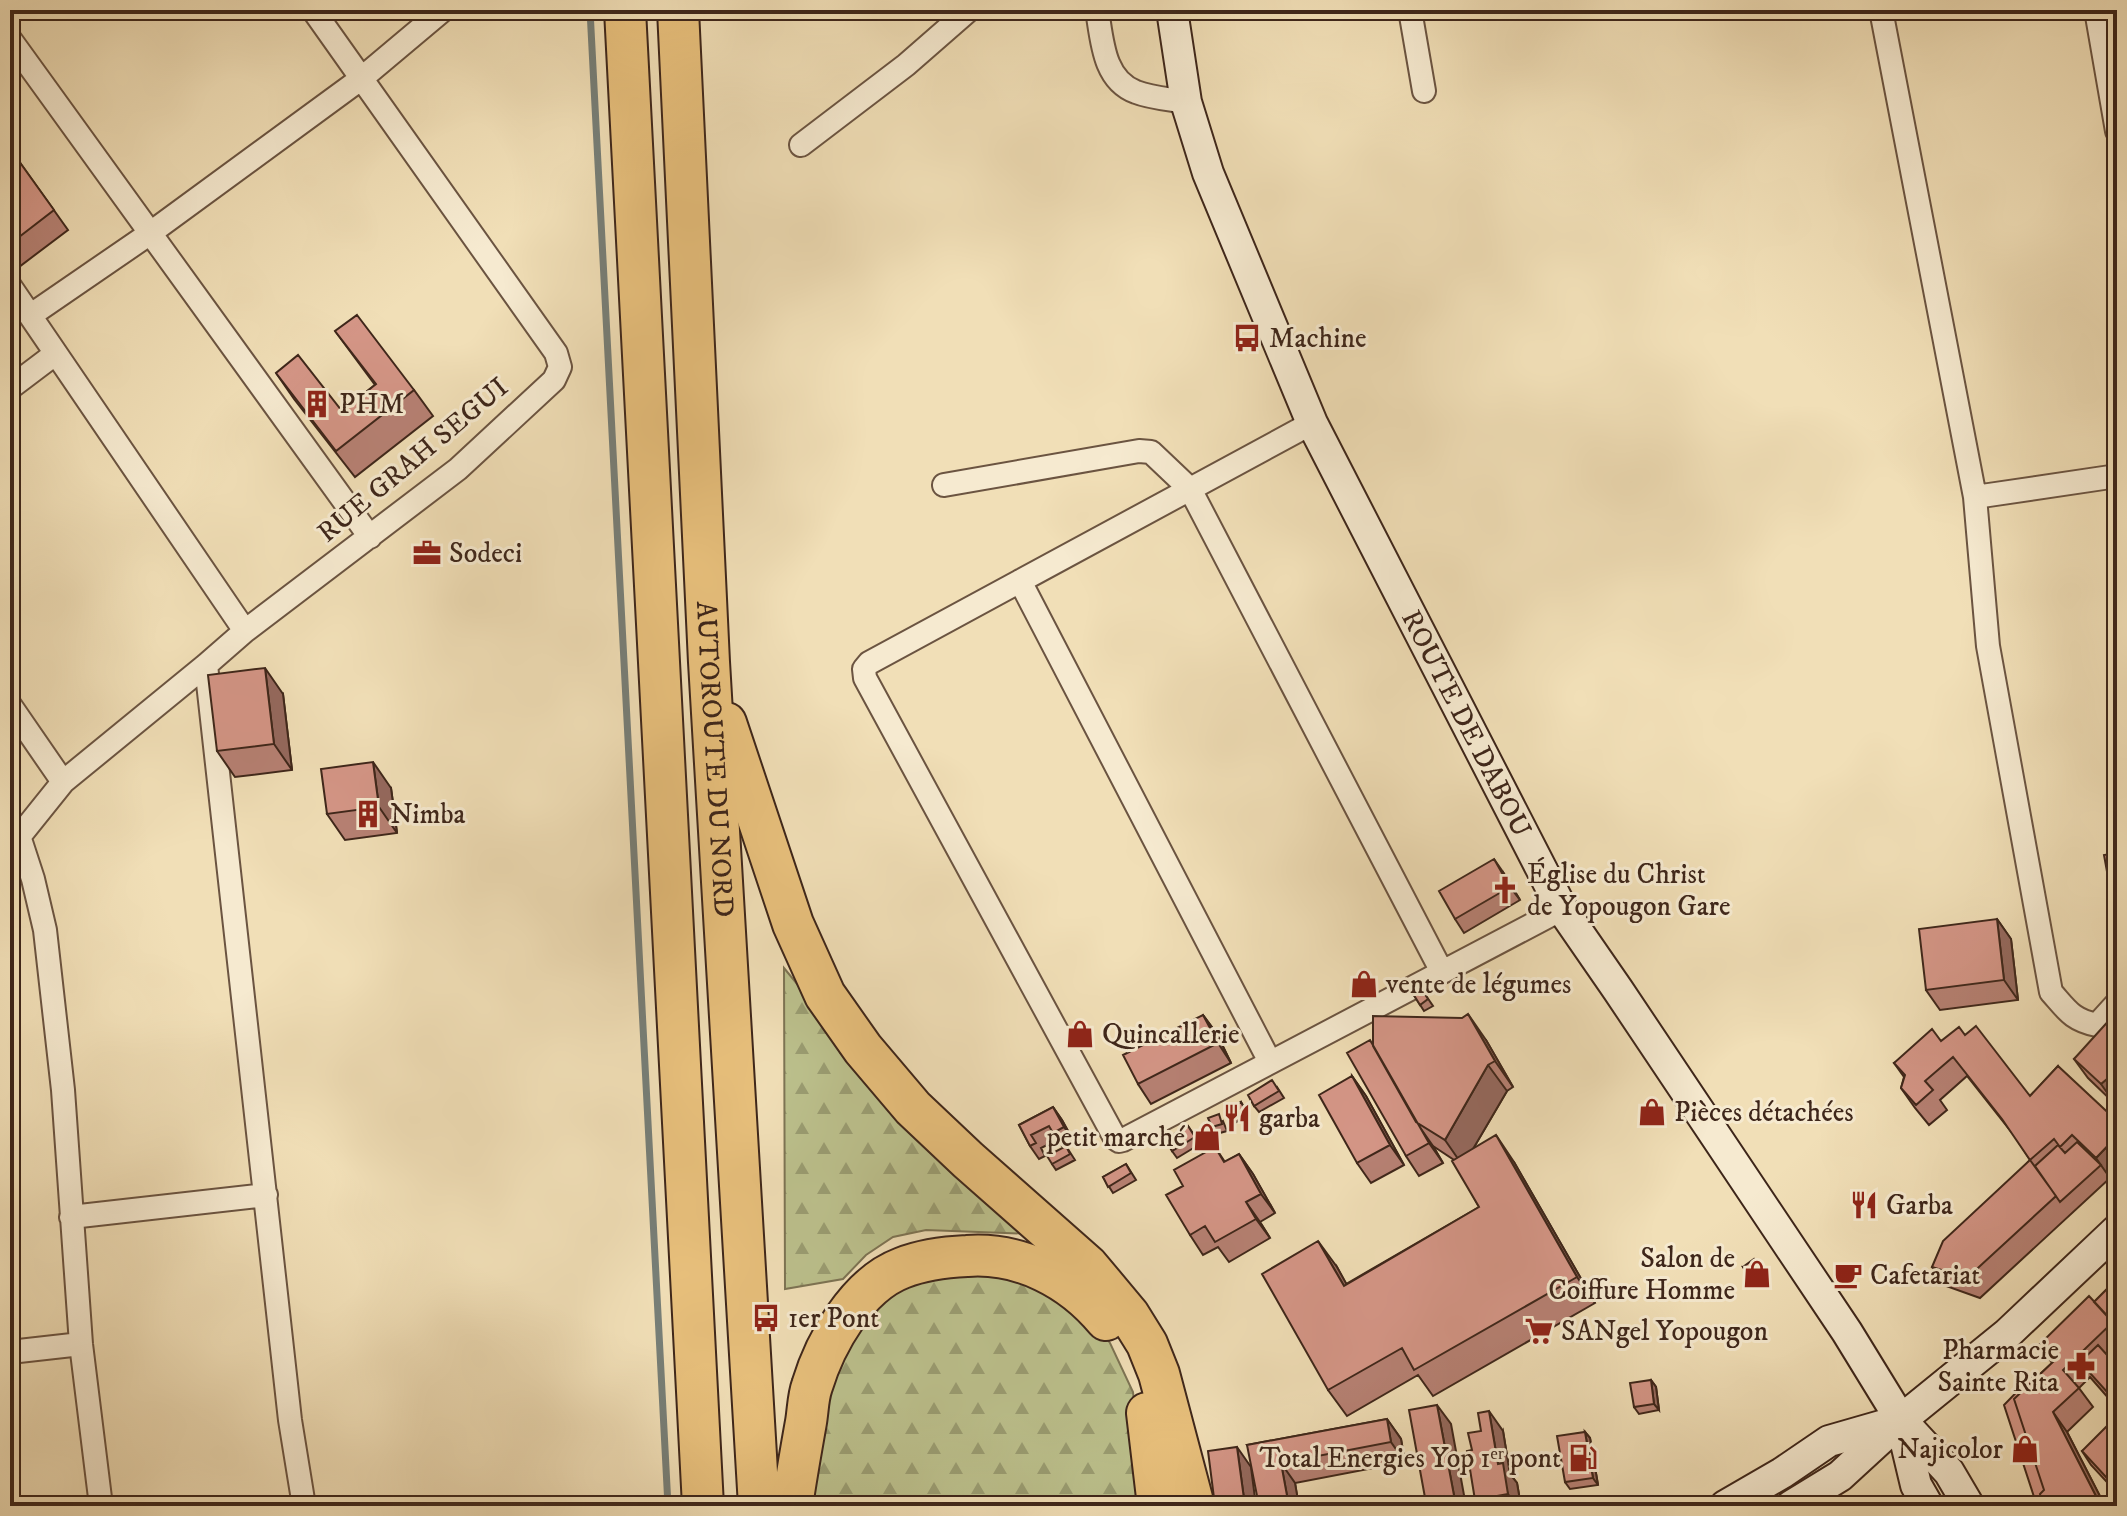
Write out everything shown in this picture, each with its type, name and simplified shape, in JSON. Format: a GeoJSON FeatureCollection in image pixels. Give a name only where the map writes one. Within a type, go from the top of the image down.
{"type":"FeatureCollection","features":[{"type":"Feature","properties":{"kind":"highway","name":"AUTOROUTE DU NORD"},"geometry":{"type":"LineString","coordinates":[[625,10],[703,1506]]}},
{"type":"Feature","properties":{"kind":"highway","name":"AUTOROUTE DU NORD"},"geometry":{"type":"LineString","coordinates":[[678,10],[709,662],[759,1506]]}},
{"type":"Feature","properties":{"kind":"highway"},"geometry":{"type":"LineString","coordinates":[[709,662],[730,736],[793,924],[825,995],[863,1049],[913,1108],[1088,1266],[1129,1315],[1147,1344],[1159,1374],[1184,1503]]}},
{"type":"Feature","properties":{"kind":"highway"},"geometry":{"type":"LineString","coordinates":[[792,1506],[812,1387],[829,1344],[846,1315],[870,1288],[900,1268],[941,1257],[980,1255],[1008,1258],[1037,1267],[1092,1303],[1118,1335],[1134,1364],[1151,1436],[1184,1503]]}},
{"type":"Feature","properties":{"kind":"street","name":"RUE GRAH SEGUI"},"geometry":{"type":"LineString","coordinates":[[14,842],[63,782],[245,631],[458,469],[554,380],[560,367],[556,353],[313,10]]}},
{"type":"Feature","properties":{"kind":"street"},"geometry":{"type":"LineString","coordinates":[[31,315],[149,234],[362,78],[443,10]]}},
{"type":"Feature","properties":{"kind":"street"},"geometry":{"type":"LineString","coordinates":[[801,145],[914,58],[969,10]]}},
{"type":"Feature","properties":{"kind":"street"},"geometry":{"type":"LineString","coordinates":[[1097,10],[1111,73],[1133,92],[1186,102]]}},
{"type":"Feature","properties":{"kind":"street","name":"ROUTE DE DABOU"},"geometry":{"type":"LineString","coordinates":[[1172,10],[1186,102],[1208,173],[1312,423],[1562,909],[1847,1332],[1901,1420],[1949,1472],[1969,1506]]}},
{"type":"Feature","properties":{"kind":"street"},"geometry":{"type":"LineString","coordinates":[[1410,10],[1424,91]]}},
{"type":"Feature","properties":{"kind":"street"},"geometry":{"type":"LineString","coordinates":[[1881,10],[1975,497],[1988,646],[2051,992],[2082,1022],[2097,1025],[2117,1003]]}},
{"type":"Feature","properties":{"kind":"street"},"geometry":{"type":"LineString","coordinates":[[2096,10],[2117,131]]}},
{"type":"Feature","properties":{"kind":"street"},"geometry":{"type":"LineString","coordinates":[[10,39],[370,537]]}},
{"type":"Feature","properties":{"kind":"street"},"geometry":{"type":"LineString","coordinates":[[10,286],[245,631]]}},
{"type":"Feature","properties":{"kind":"street"},"geometry":{"type":"LineString","coordinates":[[10,388],[55,354]]}},
{"type":"Feature","properties":{"kind":"street"},"geometry":{"type":"LineString","coordinates":[[1312,423],[869,663],[864,669],[865,678],[1119,1141],[1562,909]]}},
{"type":"Feature","properties":{"kind":"street"},"geometry":{"type":"LineString","coordinates":[[944,485],[1139,451],[1151,452],[1190,489],[1442,972]]}},
{"type":"Feature","properties":{"kind":"street"},"geometry":{"type":"LineString","coordinates":[[1975,497],[2117,476]]}},
{"type":"Feature","properties":{"kind":"street"},"geometry":{"type":"LineString","coordinates":[[1020,581],[1270,1062]]}},
{"type":"Feature","properties":{"kind":"street"},"geometry":{"type":"LineString","coordinates":[[206,665],[290,1420],[304,1506]]}},
{"type":"Feature","properties":{"kind":"street"},"geometry":{"type":"LineString","coordinates":[[10,705],[63,782]]}},
{"type":"Feature","properties":{"kind":"street"},"geometry":{"type":"LineString","coordinates":[[14,842],[33,879],[45,930],[63,1090],[81,1344],[101,1506]]}},
{"type":"Feature","properties":{"kind":"street"},"geometry":{"type":"LineString","coordinates":[[71,1217],[266,1195]]}},
{"type":"Feature","properties":{"kind":"street"},"geometry":{"type":"LineString","coordinates":[[1791,1506],[1840,1476],[1901,1420],[2007,1334],[2117,1230]]}},
{"type":"Feature","properties":{"kind":"street"},"geometry":{"type":"LineString","coordinates":[[10,1352],[81,1344]]}},
{"type":"Feature","properties":{"kind":"street"},"geometry":{"type":"LineString","coordinates":[[1725,1506],[1829,1441],[1901,1420]]}},
{"type":"Feature","properties":{"kind":"street","name":"ROUTE DE DABOU"},"geometry":{"type":"LineString","coordinates":[[1901,1420],[1916,1485],[1928,1506]]}},
{"type":"Feature","properties":{"kind":"green space"},"geometry":{"type":"Polygon","coordinates":[[[784,968],[866,1068],[1035,1234],[926,1230],[893,1237],[866,1255],[843,1279],[785,1289],[784,968]]]}},
{"type":"Feature","properties":{"kind":"green space"},"geometry":{"type":"Polygon","coordinates":[[[983,1261],[1083,1309],[1110,1343],[1133,1392],[1141,1471],[1141,1506],[815,1506],[811,1452],[822,1387],[878,1292],[983,1261]]]}},
{"type":"Feature","properties":{"kind":"building"},"geometry":{"type":"Polygon","coordinates":[[[21,164],[54,210],[10,244],[10,172],[21,164]]]}},
{"type":"Feature","properties":{"kind":"building"},"geometry":{"type":"Polygon","coordinates":[[[357,315],[414,390],[336,451],[276,373],[298,355],[342,411],[376,384],[335,331],[357,315]]]}},
{"type":"Feature","properties":{"kind":"building"},"geometry":{"type":"Polygon","coordinates":[[[265,668],[274,744],[217,751],[208,675],[265,668]]]}},
{"type":"Feature","properties":{"kind":"building"},"geometry":{"type":"Polygon","coordinates":[[[373,762],[379,807],[327,814],[321,769],[373,762]]]}},
{"type":"Feature","properties":{"kind":"building"},"geometry":{"type":"Polygon","coordinates":[[[2117,853],[2117,875],[2108,877],[2104,855],[2117,853]]]}},
{"type":"Feature","properties":{"kind":"building"},"geometry":{"type":"Polygon","coordinates":[[[1494,859],[1510,887],[1455,919],[1439,891],[1494,859]]]}},
{"type":"Feature","properties":{"kind":"building"},"geometry":{"type":"Polygon","coordinates":[[[1997,919],[2004,980],[1926,990],[1919,929],[1997,919]]]}},
{"type":"Feature","properties":{"kind":"building"},"geometry":{"type":"Polygon","coordinates":[[[1420,987],[1428,999],[1420,1005],[1412,992],[1420,987]]]}},
{"type":"Feature","properties":{"kind":"building"},"geometry":{"type":"Polygon","coordinates":[[[1468,1014],[1495,1061],[1488,1065],[1445,1140],[1416,1122],[1373,1046],[1373,1016],[1462,1018],[1468,1014]]]}},
{"type":"Feature","properties":{"kind":"building"},"geometry":{"type":"Polygon","coordinates":[[[1203,1015],[1218,1043],[1138,1084],[1123,1055],[1203,1015]]]}},
{"type":"Feature","properties":{"kind":"building"},"geometry":{"type":"Polygon","coordinates":[[[2112,1017],[2117,1022],[2117,1099],[2108,1091],[2115,1085],[2108,1078],[2101,1084],[2074,1059],[2112,1017]]]}},
{"type":"Feature","properties":{"kind":"building"},"geometry":{"type":"Polygon","coordinates":[[[1976,1026],[2030,1096],[2058,1066],[2117,1121],[2117,1136],[2096,1158],[2072,1135],[2060,1147],[2054,1139],[2030,1160],[1953,1057],[1925,1081],[1933,1090],[1916,1105],[1901,1088],[1905,1075],[1894,1063],[1932,1029],[1941,1041],[1959,1027],[1965,1035],[1976,1026]]]}},
{"type":"Feature","properties":{"kind":"building"},"geometry":{"type":"Polygon","coordinates":[[[1370,1040],[1429,1143],[1406,1156],[1347,1053],[1370,1040]]]}},
{"type":"Feature","properties":{"kind":"building"},"geometry":{"type":"Polygon","coordinates":[[[1352,1076],[1390,1145],[1357,1163],[1319,1095],[1352,1076]]]}},
{"type":"Feature","properties":{"kind":"building"},"geometry":{"type":"Polygon","coordinates":[[[1272,1080],[1279,1091],[1254,1106],[1248,1095],[1272,1080]]]}},
{"type":"Feature","properties":{"kind":"building"},"geometry":{"type":"Polygon","coordinates":[[[1241,1102],[1244,1108],[1228,1117],[1225,1111],[1241,1102]]]}},
{"type":"Feature","properties":{"kind":"building"},"geometry":{"type":"Polygon","coordinates":[[[1053,1107],[1064,1127],[1053,1133],[1049,1126],[1031,1135],[1036,1143],[1030,1146],[1019,1125],[1053,1107]]]}},
{"type":"Feature","properties":{"kind":"building"},"geometry":{"type":"Polygon","coordinates":[[[1219,1114],[1222,1124],[1212,1127],[1208,1118],[1219,1114]]]}},
{"type":"Feature","properties":{"kind":"building"},"geometry":{"type":"Polygon","coordinates":[[[1188,1126],[1195,1137],[1172,1151],[1165,1139],[1188,1126]]]}},
{"type":"Feature","properties":{"kind":"building"},"geometry":{"type":"Polygon","coordinates":[[[1496,1135],[1577,1277],[1414,1370],[1402,1348],[1328,1390],[1262,1274],[1318,1241],[1344,1286],[1479,1207],[1452,1161],[1496,1135]]]}},
{"type":"Feature","properties":{"kind":"building"},"geometry":{"type":"Polygon","coordinates":[[[2077,1142],[2101,1165],[2060,1202],[2035,1166],[2058,1145],[2065,1153],[2077,1142]]]}},
{"type":"Feature","properties":{"kind":"building"},"geometry":{"type":"Polygon","coordinates":[[[1066,1146],[1070,1154],[1052,1164],[1047,1156],[1066,1146]]]}},
{"type":"Feature","properties":{"kind":"building"},"geometry":{"type":"Polygon","coordinates":[[[1215,1147],[1224,1162],[1239,1154],[1261,1194],[1246,1202],[1256,1219],[1215,1242],[1205,1226],[1190,1235],[1166,1195],[1183,1186],[1174,1170],[1215,1147]]]}},
{"type":"Feature","properties":{"kind":"building"},"geometry":{"type":"Polygon","coordinates":[[[2030,1160],[2056,1196],[1967,1278],[1932,1267],[1943,1241],[2030,1160]]]}},
{"type":"Feature","properties":{"kind":"building"},"geometry":{"type":"Polygon","coordinates":[[[1126,1164],[1131,1173],[1108,1187],[1103,1177],[1126,1164]]]}},
{"type":"Feature","properties":{"kind":"building"},"geometry":{"type":"Polygon","coordinates":[[[1754,1259],[1761,1269],[1750,1277],[1743,1267],[1754,1259]]]}},
{"type":"Feature","properties":{"kind":"building"},"geometry":{"type":"Polygon","coordinates":[[[2117,1279],[2117,1327],[2094,1302],[2117,1279]]]}},
{"type":"Feature","properties":{"kind":"building"},"geometry":{"type":"Polygon","coordinates":[[[2089,1296],[2113,1322],[2063,1370],[2079,1388],[2053,1412],[2101,1506],[2044,1506],[2040,1494],[2044,1490],[2014,1399],[2054,1361],[2039,1345],[2089,1296]]]}},
{"type":"Feature","properties":{"kind":"building"},"geometry":{"type":"Polygon","coordinates":[[[2098,1345],[2117,1366],[2117,1403],[2080,1362],[2098,1345]]]}},
{"type":"Feature","properties":{"kind":"building"},"geometry":{"type":"Polygon","coordinates":[[[2036,1372],[2039,1375],[2014,1399],[2044,1490],[2040,1494],[2042,1502],[2037,1506],[2004,1405],[2036,1372]]]}},
{"type":"Feature","properties":{"kind":"building"},"geometry":{"type":"Polygon","coordinates":[[[1651,1380],[1654,1404],[1634,1407],[1630,1383],[1651,1380]]]}},
{"type":"Feature","properties":{"kind":"building"},"geometry":{"type":"Polygon","coordinates":[[[1437,1405],[1456,1506],[1405,1506],[1426,1503],[1409,1410],[1437,1405]]]}},
{"type":"Feature","properties":{"kind":"building"},"geometry":{"type":"Polygon","coordinates":[[[1489,1411],[1498,1464],[1503,1463],[1508,1494],[1475,1500],[1467,1451],[1472,1450],[1468,1433],[1481,1431],[1478,1413],[1489,1411]]]}},
{"type":"Feature","properties":{"kind":"building"},"geometry":{"type":"Polygon","coordinates":[[[1387,1419],[1391,1442],[1281,1463],[1288,1501],[1296,1500],[1303,1506],[1259,1506],[1247,1445],[1387,1419]]]}},
{"type":"Feature","properties":{"kind":"building"},"geometry":{"type":"Polygon","coordinates":[[[2111,1422],[2117,1428],[2117,1489],[2082,1451],[2111,1422]]]}},
{"type":"Feature","properties":{"kind":"building"},"geometry":{"type":"Polygon","coordinates":[[[1585,1432],[1593,1478],[1565,1482],[1557,1436],[1585,1432]]]}},
{"type":"Feature","properties":{"kind":"building"},"geometry":{"type":"Polygon","coordinates":[[[1237,1447],[1245,1506],[1215,1506],[1208,1451],[1237,1447]]]}},
{"type":"Feature","properties":{"kind":"waterway"},"geometry":{"type":"LineString","coordinates":[[590,10],[668,1506]]}},
{"type":"Feature","properties":{"kind":"place","name":"Machine"},"geometry":{"type":"Point","coordinates":[1247,338]}},
{"type":"Feature","properties":{"kind":"place","name":"PHM"},"geometry":{"type":"Point","coordinates":[317,404]}},
{"type":"Feature","properties":{"kind":"place","name":"Sodeci"},"geometry":{"type":"Point","coordinates":[427,553]}},
{"type":"Feature","properties":{"kind":"place","name":"Nimba"},"geometry":{"type":"Point","coordinates":[368,814]}},
{"type":"Feature","properties":{"kind":"place","name":"Église du Christ de Yopougon Gare"},"geometry":{"type":"Point","coordinates":[1505,890]}},
{"type":"Feature","properties":{"kind":"place","name":"vente de légumes"},"geometry":{"type":"Point","coordinates":[1364,984]}},
{"type":"Feature","properties":{"kind":"place","name":"Quincallerie"},"geometry":{"type":"Point","coordinates":[1080,1034]}},
{"type":"Feature","properties":{"kind":"place","name":"Pièces détachées"},"geometry":{"type":"Point","coordinates":[1652,1112]}},
{"type":"Feature","properties":{"kind":"place","name":"garba"},"geometry":{"type":"Point","coordinates":[1237,1118]}},
{"type":"Feature","properties":{"kind":"place","name":"petit marché"},"geometry":{"type":"Point","coordinates":[1207,1137]}},
{"type":"Feature","properties":{"kind":"place","name":"Garba"},"geometry":{"type":"Point","coordinates":[1864,1205]}},
{"type":"Feature","properties":{"kind":"place","name":"Salon de Coiffure Homme"},"geometry":{"type":"Point","coordinates":[1757,1274]}},
{"type":"Feature","properties":{"kind":"place","name":"Cafetariat"},"geometry":{"type":"Point","coordinates":[1848,1275]}},
{"type":"Feature","properties":{"kind":"place","name":"1er Pont"},"geometry":{"type":"Point","coordinates":[766,1318]}},
{"type":"Feature","properties":{"kind":"place","name":"SANgel Yopougon"},"geometry":{"type":"Point","coordinates":[1539,1331]}},
{"type":"Feature","properties":{"kind":"place","name":"Pharmacie Sainte Rita"},"geometry":{"type":"Point","coordinates":[2081,1366]}},
{"type":"Feature","properties":{"kind":"place","name":"Najicolor"},"geometry":{"type":"Point","coordinates":[2025,1449]}},
{"type":"Feature","properties":{"kind":"place","name":"Total Energies Yop 1ᵉʳ pont"},"geometry":{"type":"Point","coordinates":[1583,1458]}}]}
